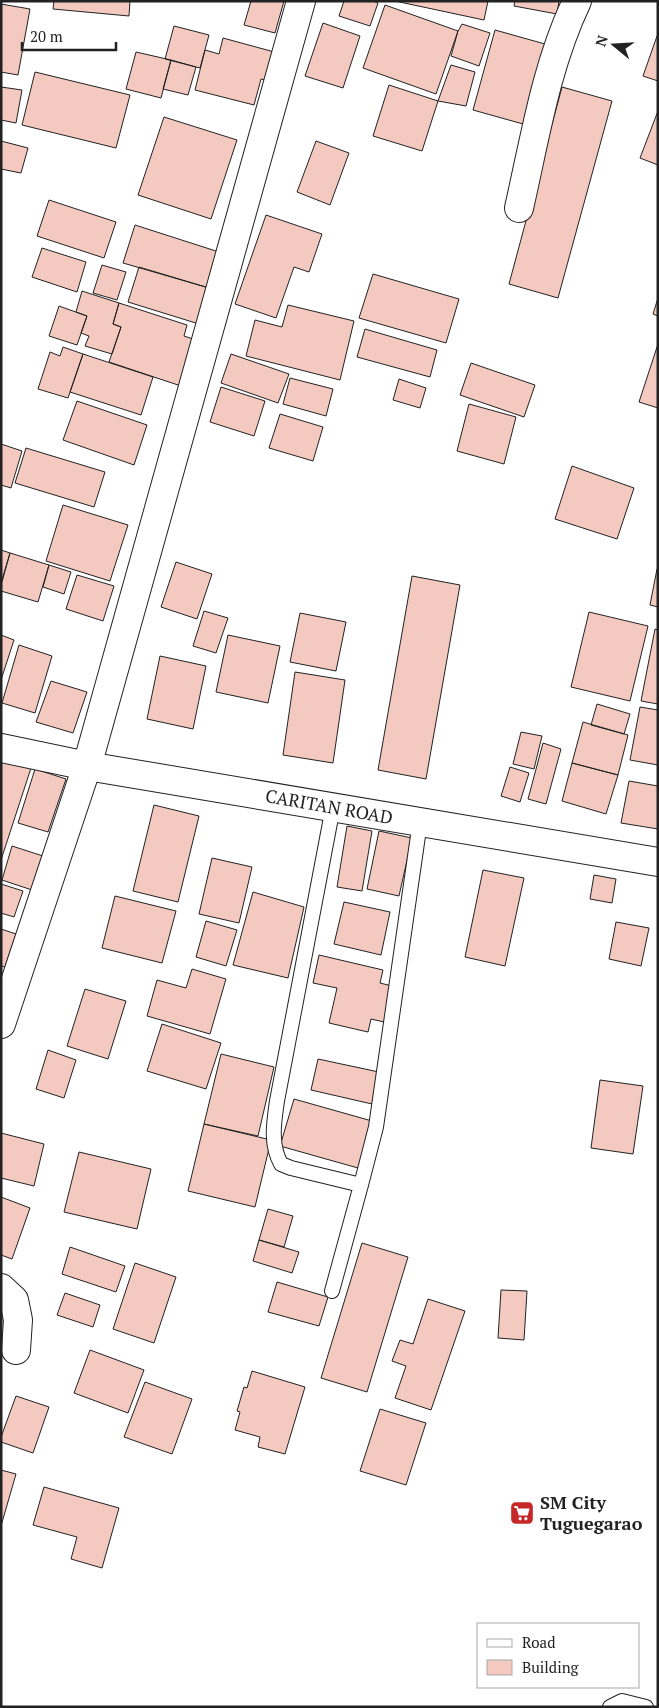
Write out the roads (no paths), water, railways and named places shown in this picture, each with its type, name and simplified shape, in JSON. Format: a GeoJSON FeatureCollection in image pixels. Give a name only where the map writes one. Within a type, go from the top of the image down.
{"type":"FeatureCollection","features":[{"type":"Feature","properties":{"kind":"street"},"geometry":{"type":"LineString","coordinates":[[1,1024],[87,766],[302,1]]}},
{"type":"Feature","properties":{"kind":"street"},"geometry":{"type":"LineString","coordinates":[[519,208],[547,82],[567,22],[577,1]]}},
{"type":"Feature","properties":{"kind":"street","name":"CARITAN ROAD"},"geometry":{"type":"LineString","coordinates":[[1,748],[87,766],[658,862]]}},
{"type":"Feature","properties":{"kind":"street"},"geometry":{"type":"LineString","coordinates":[[1,1288],[14,1300],[18,1320],[16,1350]]}},
{"type":"Feature","properties":{"kind":"lane"},"geometry":{"type":"LineString","coordinates":[[333,807],[277,1101],[274,1145],[280,1164],[362,1185]]}},
{"type":"Feature","properties":{"kind":"lane"},"geometry":{"type":"LineString","coordinates":[[332,1291],[362,1185],[376,1127],[420,822]]}},
{"type":"Feature","properties":{"kind":"lane"},"geometry":{"type":"LineString","coordinates":[[610,1707],[622,1701],[646,1707]]}},
{"type":"Feature","properties":{"kind":"place","name":"SM City Tuguegarao"},"geometry":{"type":"Point","coordinates":[522,1513]}}]}
